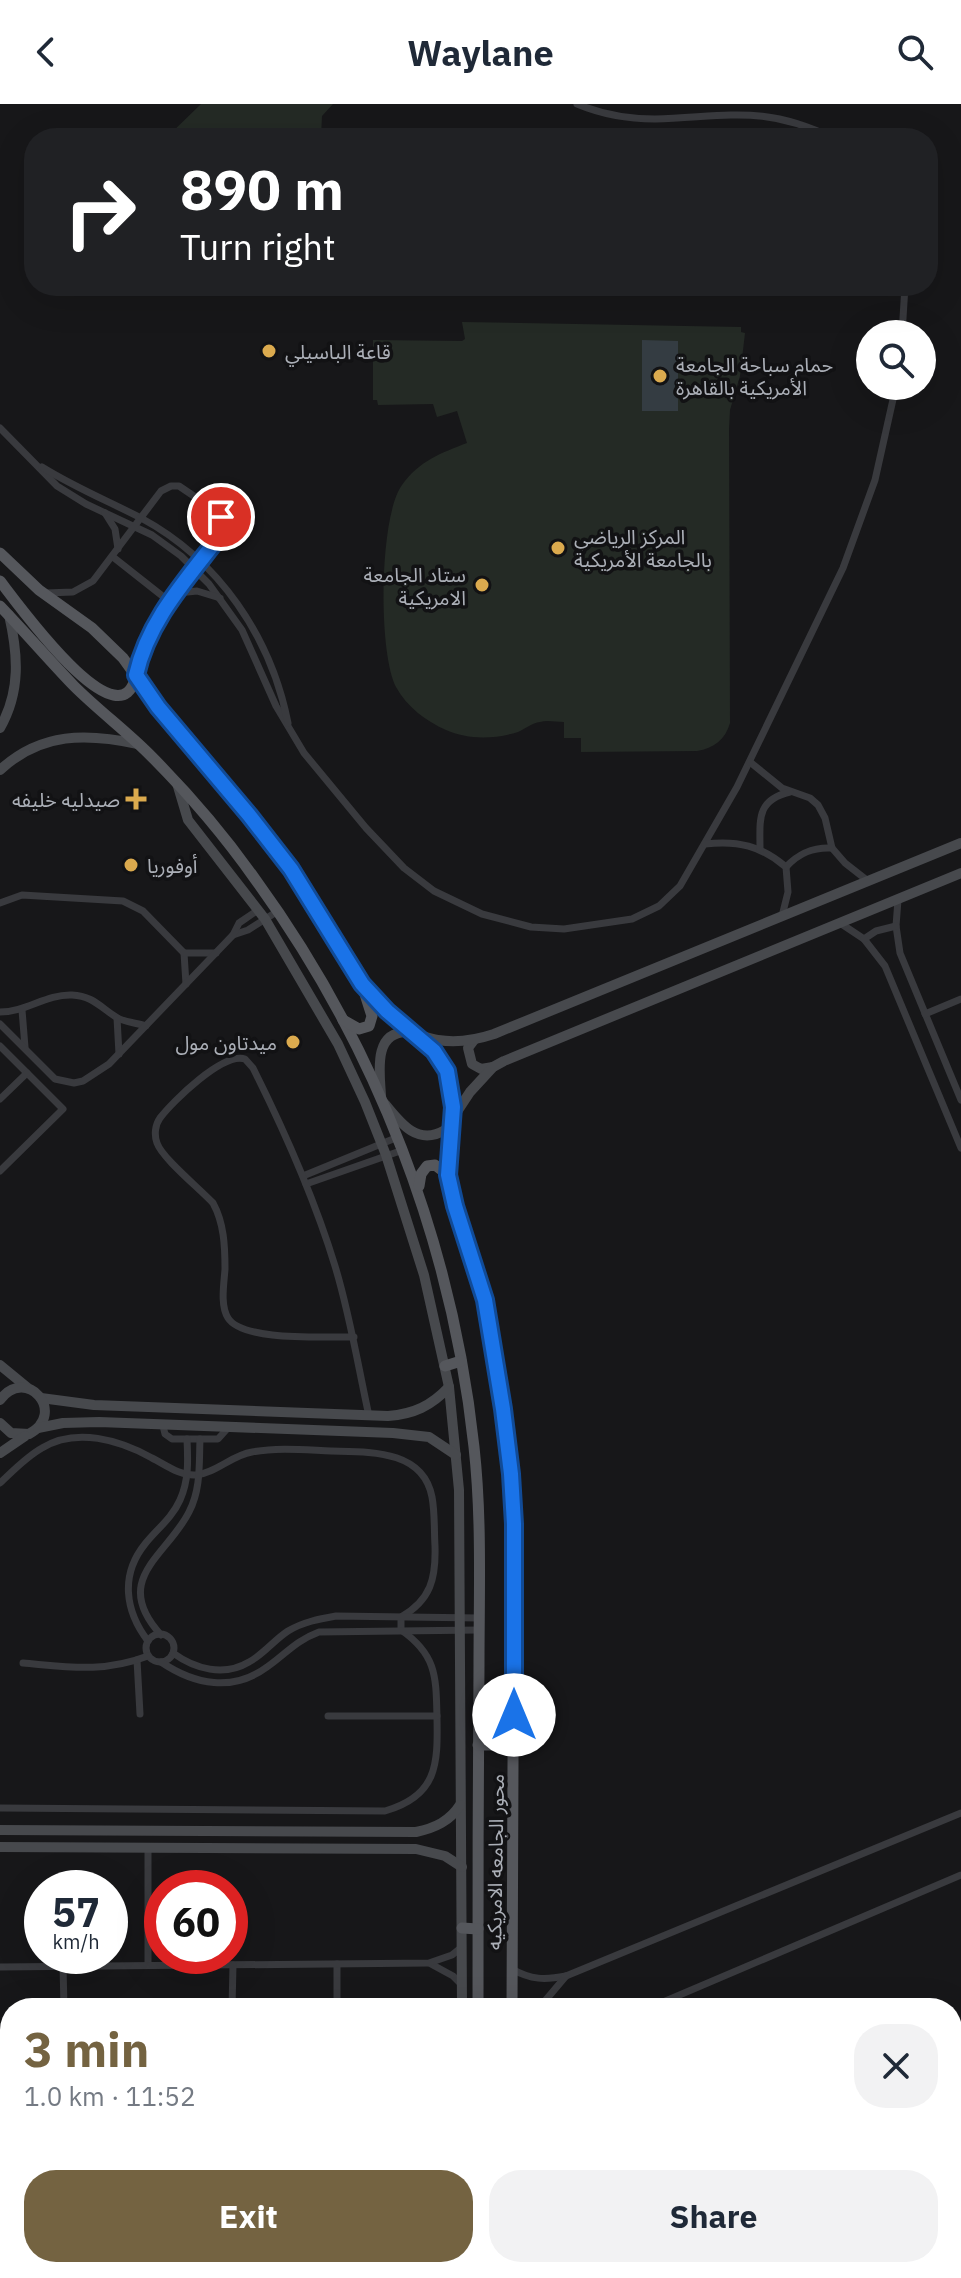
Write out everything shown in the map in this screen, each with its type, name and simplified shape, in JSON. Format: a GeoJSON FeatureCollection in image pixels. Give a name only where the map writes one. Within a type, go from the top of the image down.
{"type":"FeatureCollection","features":[{"type":"Feature","properties":{"kind":"main road","name":"محور الجامعه الامريكيه"},"geometry":{"type":"LineString","coordinates":[[0,553],[42,592],[92,628],[136,675],[164,715],[291,869],[362,984],[387,1011],[434,1051],[447,1071],[453,1095],[448,1175],[485,1300],[508,1449],[514,1524],[512,1998]]}},
{"type":"Feature","properties":{"kind":"main road"},"geometry":{"type":"LineString","coordinates":[[0,581],[51,643],[103,693],[114,696],[125,694],[133,686],[136,675]]}},
{"type":"Feature","properties":{"kind":"main road","name":"محور الجامعه الامريكيه"},"geometry":{"type":"LineString","coordinates":[[4,611],[74,686],[177,783],[230,845],[278,911],[342,1020],[383,1100],[418,1189],[449,1300],[476,1472],[479,1624],[478,1998]]}},
{"type":"Feature","properties":{"kind":"main road"},"geometry":{"type":"LineString","coordinates":[[342,1020],[359,1029],[371,1023],[372,1016],[362,984]]}},
{"type":"Feature","properties":{"kind":"main road"},"geometry":{"type":"LineString","coordinates":[[418,1189],[421,1174],[427,1166],[435,1165],[448,1175]]}},
{"type":"Feature","properties":{"kind":"main road"},"geometry":{"type":"LineString","coordinates":[[445,1366],[461,1361]]}},
{"type":"Feature","properties":{"kind":"main road"},"geometry":{"type":"LineString","coordinates":[[478,1745],[514,1745]]}},
{"type":"Feature","properties":{"kind":"main road"},"geometry":{"type":"LineString","coordinates":[[462,1928],[478,1929]]}},
{"type":"Feature","properties":{"kind":"street"},"geometry":{"type":"LineString","coordinates":[[577,104],[632,118],[679,117],[731,110],[766,111],[799,120],[814,128]]}},
{"type":"Feature","properties":{"kind":"street"},"geometry":{"type":"LineString","coordinates":[[903,320],[904,296]]}},
{"type":"Feature","properties":{"kind":"street"},"geometry":{"type":"LineString","coordinates":[[0,428],[67,493],[136,526],[167,545],[195,569],[222,600],[242,630],[290,730],[321,775],[404,868],[450,900],[498,920],[531,927],[564,929],[632,919],[659,906],[670,897],[705,844],[750,762],[814,632],[855,538],[875,480],[893,400]]}},
{"type":"Feature","properties":{"kind":"street"},"geometry":{"type":"LineString","coordinates":[[34,462],[71,485],[141,518],[200,561],[236,601],[257,636],[279,687],[290,730]]}},
{"type":"Feature","properties":{"kind":"street"},"geometry":{"type":"LineString","coordinates":[[42,592],[57,594],[80,589],[99,576],[161,491],[171,486],[182,488],[218,514],[222,526],[219,537],[170,602],[145,644],[136,675]]}},
{"type":"Feature","properties":{"kind":"street"},"geometry":{"type":"LineString","coordinates":[[103,511],[115,529],[115,554],[170,602]]}},
{"type":"Feature","properties":{"kind":"street"},"geometry":{"type":"LineString","coordinates":[[176,594],[197,591],[222,600]]}},
{"type":"Feature","properties":{"kind":"street"},"geometry":{"type":"LineString","coordinates":[[0,728],[11,704],[17,661],[4,611]]}},
{"type":"Feature","properties":{"kind":"street"},"geometry":{"type":"LineString","coordinates":[[2,766],[41,743],[68,736],[102,737],[138,744]]}},
{"type":"Feature","properties":{"kind":"street"},"geometry":{"type":"LineString","coordinates":[[750,762],[790,792],[810,798],[818,805],[825,818],[832,848],[852,870],[868,881]]}},
{"type":"Feature","properties":{"kind":"street"},"geometry":{"type":"LineString","coordinates":[[177,783],[188,820],[262,914],[338,1044],[386,1155],[414,1240],[445,1366],[456,1455],[461,1618],[462,1998]]}},
{"type":"Feature","properties":{"kind":"street"},"geometry":{"type":"LineString","coordinates":[[760,849],[759,820],[764,807],[775,797],[790,792]]}},
{"type":"Feature","properties":{"kind":"street"},"geometry":{"type":"LineString","coordinates":[[705,844],[730,842],[760,849],[786,867]]}},
{"type":"Feature","properties":{"kind":"street"},"geometry":{"type":"LineString","coordinates":[[493,1067],[439,1134],[417,1135],[405,1127],[383,1100],[379,1061],[383,1046],[393,1036],[415,1033],[438,1040],[474,1040],[494,1034],[961,843]]}},
{"type":"Feature","properties":{"kind":"street"},"geometry":{"type":"LineString","coordinates":[[782,917],[788,892],[786,867],[810,850],[832,848]]}},
{"type":"Feature","properties":{"kind":"street"},"geometry":{"type":"LineString","coordinates":[[474,1040],[468,1048],[472,1064],[481,1069],[493,1067],[961,873]]}},
{"type":"Feature","properties":{"kind":"street"},"geometry":{"type":"LineString","coordinates":[[0,903],[22,895],[123,901],[143,911],[184,953],[186,984]]}},
{"type":"Feature","properties":{"kind":"street"},"geometry":{"type":"LineString","coordinates":[[898,900],[896,926],[903,962],[961,1100]]}},
{"type":"Feature","properties":{"kind":"street"},"geometry":{"type":"LineString","coordinates":[[0,1024],[55,1079],[74,1083],[92,1077],[119,1054],[216,953],[233,935],[239,923],[278,911]]}},
{"type":"Feature","properties":{"kind":"street"},"geometry":{"type":"LineString","coordinates":[[840,923],[864,939],[885,966],[961,1148]]}},
{"type":"Feature","properties":{"kind":"street"},"geometry":{"type":"LineString","coordinates":[[864,939],[876,931],[896,926]]}},
{"type":"Feature","properties":{"kind":"street"},"geometry":{"type":"LineString","coordinates":[[184,953],[216,953]]}},
{"type":"Feature","properties":{"kind":"street"},"geometry":{"type":"LineString","coordinates":[[0,1012],[22,1010],[54,997],[74,995],[94,1000],[117,1018],[146,1026]]}},
{"type":"Feature","properties":{"kind":"street"},"geometry":{"type":"LineString","coordinates":[[925,1014],[961,999]]}},
{"type":"Feature","properties":{"kind":"street"},"geometry":{"type":"LineString","coordinates":[[22,1010],[22,1037],[26,1050]]}},
{"type":"Feature","properties":{"kind":"street"},"geometry":{"type":"LineString","coordinates":[[117,1018],[119,1054]]}},
{"type":"Feature","properties":{"kind":"street"},"geometry":{"type":"LineString","coordinates":[[0,1046],[63,1110],[0,1171]]}},
{"type":"Feature","properties":{"kind":"street"},"geometry":{"type":"LineString","coordinates":[[925,1062],[942,1055]]}},
{"type":"Feature","properties":{"kind":"street"},"geometry":{"type":"LineString","coordinates":[[354,1337],[264,1334],[244,1331],[232,1323],[224,1304],[225,1257],[219,1214],[213,1203],[159,1146],[157,1125],[215,1067],[229,1059],[239,1057],[253,1068],[305,1180],[335,1266],[354,1337],[369,1416]]}},
{"type":"Feature","properties":{"kind":"street"},"geometry":{"type":"LineString","coordinates":[[0,1099],[27,1073]]}},
{"type":"Feature","properties":{"kind":"street"},"geometry":{"type":"LineString","coordinates":[[305,1180],[398,1137]]}},
{"type":"Feature","properties":{"kind":"street"},"geometry":{"type":"LineString","coordinates":[[305,1180],[403,1150]]}},
{"type":"Feature","properties":{"kind":"street"},"geometry":{"type":"LineString","coordinates":[[361,1152],[365,1162]]}},
{"type":"Feature","properties":{"kind":"street"},"geometry":{"type":"LineString","coordinates":[[0,1365],[41,1398],[109,1405],[400,1415],[416,1411],[438,1398],[449,1387]]}},
{"type":"Feature","properties":{"kind":"street"},"geometry":{"type":"LineString","coordinates":[[0,1400],[10,1390],[28,1388]]}},
{"type":"Feature","properties":{"kind":"street"},"geometry":{"type":"LineString","coordinates":[[0,1453],[34,1431],[45,1414],[41,1398]]}},
{"type":"Feature","properties":{"kind":"street"},"geometry":{"type":"LineString","coordinates":[[0,1423],[11,1433],[73,1422],[412,1435],[435,1439],[456,1455]]}},
{"type":"Feature","properties":{"kind":"street"},"geometry":{"type":"LineString","coordinates":[[163,1426],[168,1437],[187,1439],[218,1439],[227,1429]]}},
{"type":"Feature","properties":{"kind":"street"},"geometry":{"type":"LineString","coordinates":[[0,1483],[43,1447],[65,1439],[89,1438],[122,1443],[188,1475],[199,1475],[241,1455],[268,1450],[376,1452],[407,1462],[421,1476],[431,1493],[435,1562],[433,1586],[427,1596],[401,1617]]}},
{"type":"Feature","properties":{"kind":"street"},"geometry":{"type":"LineString","coordinates":[[148,1656],[148,1641],[139,1630],[129,1607],[130,1574],[134,1560],[144,1545],[175,1510],[188,1475],[187,1439]]}},
{"type":"Feature","properties":{"kind":"street"},"geometry":{"type":"LineString","coordinates":[[200,1439],[196,1495],[188,1515],[153,1558],[143,1577],[146,1614],[161,1635],[170,1639],[173,1653],[197,1666],[223,1670],[250,1662],[291,1629],[313,1620],[336,1616],[461,1618],[479,1624]]}},
{"type":"Feature","properties":{"kind":"street"},"geometry":{"type":"LineString","coordinates":[[401,1617],[401,1630]]}},
{"type":"Feature","properties":{"kind":"street"},"geometry":{"type":"LineString","coordinates":[[23,1663],[91,1669],[148,1656],[204,1682],[238,1682],[263,1670],[300,1639],[319,1632],[461,1630],[479,1624]]}},
{"type":"Feature","properties":{"kind":"street"},"geometry":{"type":"LineString","coordinates":[[0,1808],[385,1811],[415,1798],[429,1782],[437,1763],[436,1680],[430,1661],[419,1644],[401,1630]]}},
{"type":"Feature","properties":{"kind":"street"},"geometry":{"type":"LineString","coordinates":[[148,1641],[161,1635]]}},
{"type":"Feature","properties":{"kind":"street"},"geometry":{"type":"LineString","coordinates":[[161,1662],[173,1653]]}},
{"type":"Feature","properties":{"kind":"street"},"geometry":{"type":"LineString","coordinates":[[137,1660],[140,1714]]}},
{"type":"Feature","properties":{"kind":"street"},"geometry":{"type":"LineString","coordinates":[[328,1716],[437,1716]]}},
{"type":"Feature","properties":{"kind":"street"},"geometry":{"type":"LineString","coordinates":[[0,1830],[416,1832],[447,1819],[461,1803]]}},
{"type":"Feature","properties":{"kind":"street"},"geometry":{"type":"LineString","coordinates":[[512,1969],[533,1979],[566,1976],[961,1813]]}},
{"type":"Feature","properties":{"kind":"street"},"geometry":{"type":"LineString","coordinates":[[0,1847],[416,1849],[445,1856],[462,1867]]}},
{"type":"Feature","properties":{"kind":"street"},"geometry":{"type":"LineString","coordinates":[[148,1848],[148,1870]]}},
{"type":"Feature","properties":{"kind":"street"},"geometry":{"type":"LineString","coordinates":[[672,1998],[961,1875]]}},
{"type":"Feature","properties":{"kind":"street"},"geometry":{"type":"LineString","coordinates":[[248,1965],[429,1963],[441,1960],[462,1947]]}},
{"type":"Feature","properties":{"kind":"street"},"geometry":{"type":"LineString","coordinates":[[429,1963],[442,1968],[462,1985]]}},
{"type":"Feature","properties":{"kind":"street"},"geometry":{"type":"LineString","coordinates":[[337,1964],[337,1998]]}},
{"type":"Feature","properties":{"kind":"street"},"geometry":{"type":"LineString","coordinates":[[0,1967],[24,1967]]}},
{"type":"Feature","properties":{"kind":"street"},"geometry":{"type":"LineString","coordinates":[[63,1974],[64,1998]]}},
{"type":"Feature","properties":{"kind":"street"},"geometry":{"type":"LineString","coordinates":[[232,1998],[233,1974]]}},
{"type":"Feature","properties":{"kind":"street"},"geometry":{"type":"LineString","coordinates":[[547,1998],[566,1976]]}},
{"type":"Feature","properties":{"kind":"shaded area"},"geometry":{"type":"Polygon","coordinates":[[[201,104],[333,104],[322,116],[321,128],[176,128],[201,104]]]}},
{"type":"Feature","properties":{"kind":"shaded area","name":"المركز الرياضي بالجامعة الأمريكية"},"geometry":{"type":"Polygon","coordinates":[[[462,322],[741,327],[741,332],[745,333],[729,429],[730,723],[722,739],[709,748],[697,751],[581,752],[581,738],[564,738],[564,722],[549,721],[500,736],[463,736],[424,718],[396,687],[390,670],[384,616],[385,554],[394,501],[402,485],[423,464],[467,443],[457,411],[437,417],[433,404],[378,405],[377,400],[373,400],[373,340],[462,341],[465,339],[462,322]]]}},
{"type":"Feature","properties":{"kind":"shaded area","name":"حمام سباحة الجامعة الأمريكية بالقاهرة"},"geometry":{"type":"Polygon","coordinates":[[[642,340],[678,341],[678,411],[642,411],[642,340]]]}},
{"type":"Feature","properties":{"kind":"place","name":"قاعة الباسيلي"},"geometry":{"type":"Point","coordinates":[269,351]}},
{"type":"Feature","properties":{"kind":"place","name":"حمام سباحة الجامعة الأمريكية بالقاهرة"},"geometry":{"type":"Point","coordinates":[660,376]}},
{"type":"Feature","properties":{"kind":"place","name":"المركز الرياضي بالجامعة الأمريكية"},"geometry":{"type":"Point","coordinates":[558,548]}},
{"type":"Feature","properties":{"kind":"place","name":"ستاد الجامعة الامريكية"},"geometry":{"type":"Point","coordinates":[482,585]}},
{"type":"Feature","properties":{"kind":"place","name":"صيدليه خليفه"},"geometry":{"type":"Point","coordinates":[136,799]}},
{"type":"Feature","properties":{"kind":"place","name":"أوفوريا"},"geometry":{"type":"Point","coordinates":[131,865]}},
{"type":"Feature","properties":{"kind":"place","name":"ميدتاون مول"},"geometry":{"type":"Point","coordinates":[293,1042]}},
{"type":"Feature","properties":{"kind":"route"},"geometry":{"type":"LineString","coordinates":[[221,517],[219,537],[149,634],[136,675],[158,707],[291,869],[362,984],[387,1011],[434,1051],[447,1071],[453,1095],[448,1175],[485,1300],[511,1474],[514,1715]]}}]}
